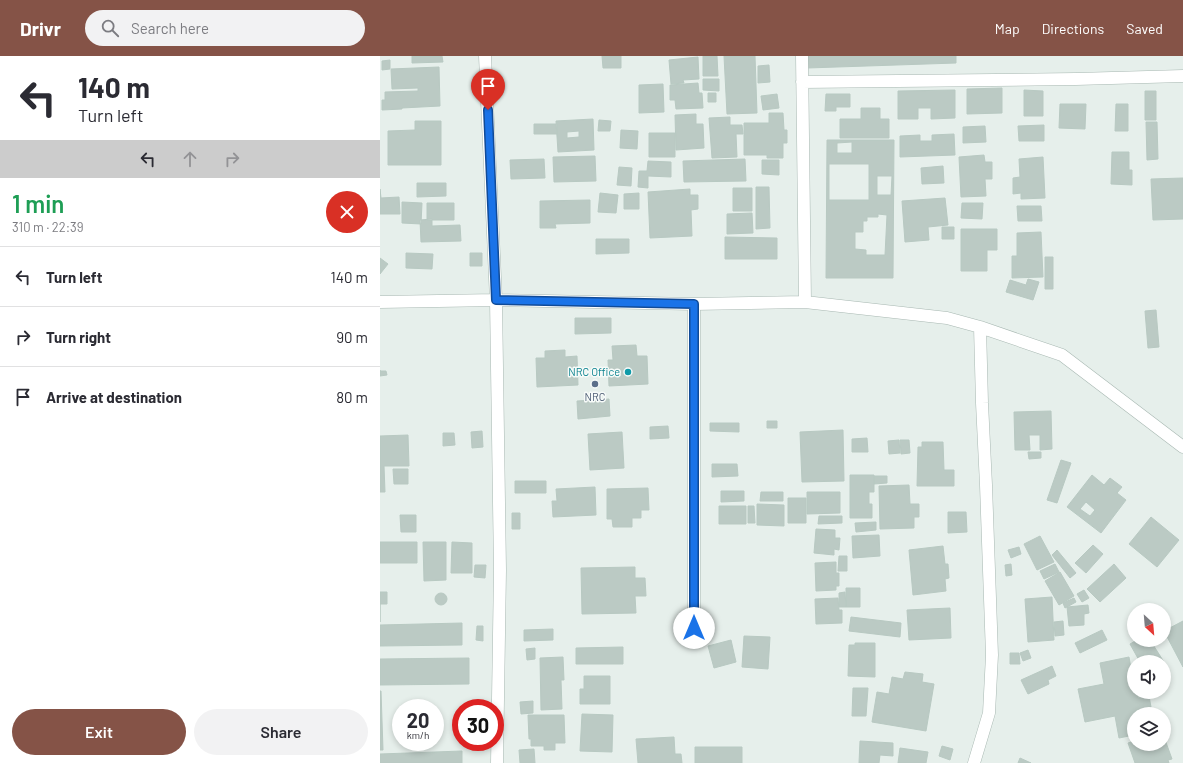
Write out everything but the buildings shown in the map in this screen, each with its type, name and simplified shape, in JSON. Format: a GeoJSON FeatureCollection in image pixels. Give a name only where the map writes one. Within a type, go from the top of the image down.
{"type":"FeatureCollection","features":[{"type":"Feature","properties":{"kind":"street"},"geometry":{"type":"LineString","coordinates":[[485,56],[496,300],[500,570],[497,763]]}},
{"type":"Feature","properties":{"kind":"street"},"geometry":{"type":"LineString","coordinates":[[802,56],[805,302]]}},
{"type":"Feature","properties":{"kind":"street"},"geometry":{"type":"LineString","coordinates":[[802,82],[1076,79],[1183,76]]}},
{"type":"Feature","properties":{"kind":"street"},"geometry":{"type":"LineString","coordinates":[[380,302],[496,300],[694,304],[805,302],[946,318],[980,327],[1062,355],[1183,446]]}},
{"type":"Feature","properties":{"kind":"street"},"geometry":{"type":"LineString","coordinates":[[694,304],[694,628]]}},
{"type":"Feature","properties":{"kind":"street"},"geometry":{"type":"LineString","coordinates":[[974,763],[989,713],[992,654],[980,327]]}},
{"type":"Feature","properties":{"kind":"place","name":"NRC Office"},"geometry":{"type":"Point","coordinates":[628,372]}},
{"type":"Feature","properties":{"kind":"place","name":"NRC"},"geometry":{"type":"Point","coordinates":[595,384]}},
{"type":"Feature","properties":{"kind":"route"},"geometry":{"type":"LineString","coordinates":[[488,110],[496,300],[694,304],[694,628]]}}]}
